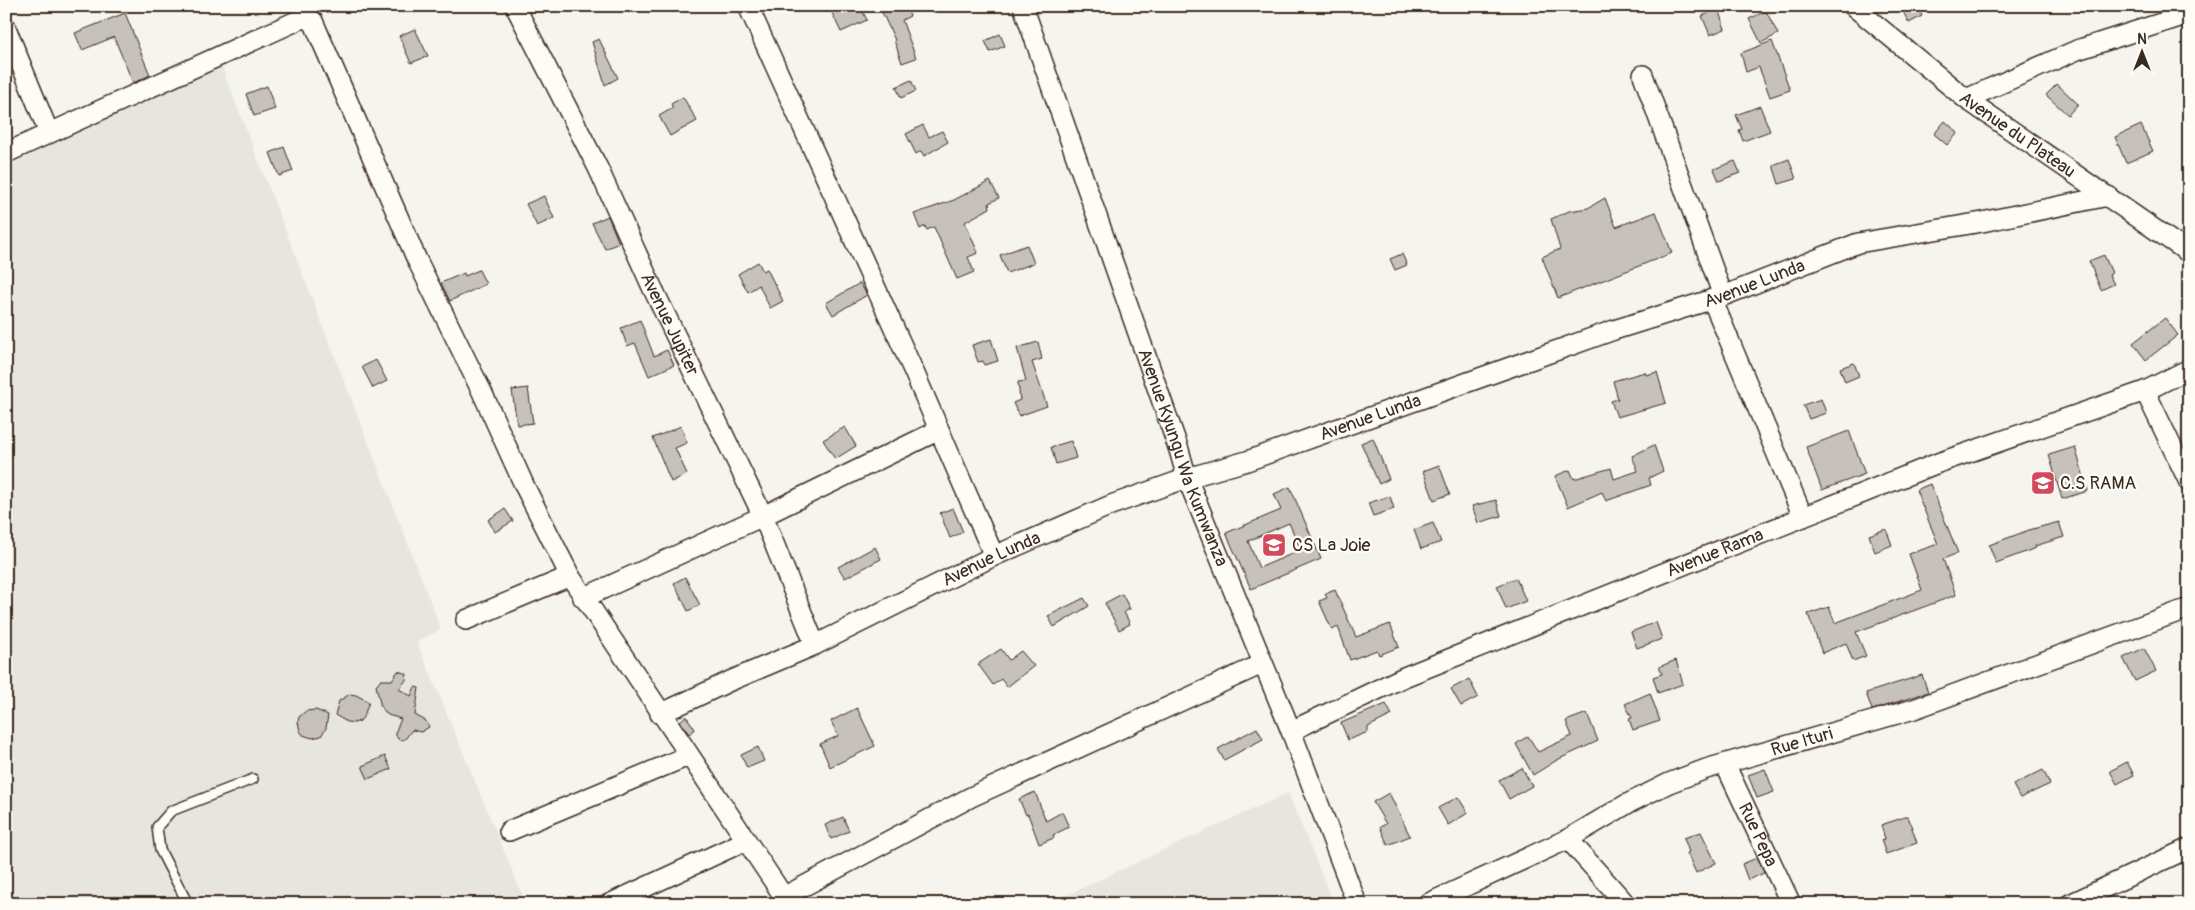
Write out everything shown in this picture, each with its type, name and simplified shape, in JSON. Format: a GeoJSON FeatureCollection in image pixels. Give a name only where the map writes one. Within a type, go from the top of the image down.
{"type":"FeatureCollection","features":[{"type":"Feature","properties":{"kind":"street","name":"Avenue Jupiter"},"geometry":{"type":"LineString","coordinates":[[515,6],[598,168],[652,287],[763,516],[815,645]]}},
{"type":"Feature","properties":{"kind":"street"},"geometry":{"type":"LineString","coordinates":[[748,6],[994,556]]}},
{"type":"Feature","properties":{"kind":"street","name":"Avenue Kyungu Wa Kumwanza"},"geometry":{"type":"LineString","coordinates":[[1023,6],[1179,450],[1187,478],[1291,731],[1357,904]]}},
{"type":"Feature","properties":{"kind":"street","name":"Avenue du Plateau"},"geometry":{"type":"LineString","coordinates":[[1853,6],[1966,98],[2189,253]]}},
{"type":"Feature","properties":{"kind":"street"},"geometry":{"type":"LineString","coordinates":[[6,153],[301,12],[313,21],[417,260],[482,392],[525,488],[570,576],[745,841],[780,891],[785,894],[971,797],[1262,664]]}},
{"type":"Feature","properties":{"kind":"street"},"geometry":{"type":"LineString","coordinates":[[1966,98],[2077,50],[2189,14]]}},
{"type":"Feature","properties":{"kind":"street"},"geometry":{"type":"LineString","coordinates":[[6,28],[49,133]]}},
{"type":"Feature","properties":{"kind":"street"},"geometry":{"type":"LineString","coordinates":[[1643,75],[1717,297],[1803,517]]}},
{"type":"Feature","properties":{"kind":"street","name":"Avenue Lunda"},"geometry":{"type":"LineString","coordinates":[[660,714],[730,681],[815,645],[994,556],[1111,505],[1187,478],[1247,461],[1614,330],[1717,297],[1858,243],[1982,222],[2108,196]]}},
{"type":"Feature","properties":{"kind":"street","name":"Avenue Rama"},"geometry":{"type":"LineString","coordinates":[[1291,731],[1404,677],[1938,463],[2145,391],[2189,369]]}},
{"type":"Feature","properties":{"kind":"street"},"geometry":{"type":"LineString","coordinates":[[2145,391],[2189,482]]}},
{"type":"Feature","properties":{"kind":"street"},"geometry":{"type":"LineString","coordinates":[[583,598],[763,516],[939,430]]}},
{"type":"Feature","properties":{"kind":"street"},"geometry":{"type":"LineString","coordinates":[[466,620],[570,576]]}},
{"type":"Feature","properties":{"kind":"street","name":"Rue Ituri"},"geometry":{"type":"LineString","coordinates":[[1427,904],[1568,839],[1627,804],[1669,783],[1725,764],[1914,709],[2189,608]]}},
{"type":"Feature","properties":{"kind":"street"},"geometry":{"type":"LineString","coordinates":[[509,831],[688,756]]}},
{"type":"Feature","properties":{"kind":"street","name":"Rue Pepa"},"geometry":{"type":"LineString","coordinates":[[1725,764],[1791,904]]}},
{"type":"Feature","properties":{"kind":"street"},"geometry":{"type":"LineString","coordinates":[[1568,839],[1626,904]]}},
{"type":"Feature","properties":{"kind":"street"},"geometry":{"type":"LineString","coordinates":[[609,904],[745,841]]}},
{"type":"Feature","properties":{"kind":"street"},"geometry":{"type":"LineString","coordinates":[[2070,904],[2189,848]]}},
{"type":"Feature","properties":{"kind":"lane"},"geometry":{"type":"LineString","coordinates":[[188,904],[160,850],[157,827],[171,811],[253,779]]}},
{"type":"Feature","properties":{"kind":"shaded area"},"geometry":{"type":"Polygon","coordinates":[[[221,65],[441,629],[417,642],[526,904],[6,904],[6,160],[221,65]]]}},
{"type":"Feature","properties":{"kind":"shaded area"},"geometry":{"type":"Polygon","coordinates":[[[1288,793],[1334,904],[1047,904],[1288,793]]]}},
{"type":"Feature","properties":{"kind":"building"},"geometry":{"type":"Polygon","coordinates":[[[848,6],[860,6],[867,20],[841,32],[832,13],[848,6]]]}},
{"type":"Feature","properties":{"kind":"building"},"geometry":{"type":"Polygon","coordinates":[[[879,6],[905,6],[910,16],[902,20],[916,58],[902,63],[895,40],[879,6]]]}},
{"type":"Feature","properties":{"kind":"building"},"geometry":{"type":"Polygon","coordinates":[[[1900,6],[1917,6],[1922,16],[1909,23],[1900,6]]]}},
{"type":"Feature","properties":{"kind":"building"},"geometry":{"type":"Polygon","coordinates":[[[1718,9],[1725,29],[1710,35],[1702,16],[1718,9]]]}},
{"type":"Feature","properties":{"kind":"building"},"geometry":{"type":"Polygon","coordinates":[[[1766,11],[1778,34],[1761,43],[1749,19],[1766,11]]]}},
{"type":"Feature","properties":{"kind":"building"},"geometry":{"type":"Polygon","coordinates":[[[125,13],[150,75],[133,83],[114,37],[82,50],[75,33],[125,13]]]}},
{"type":"Feature","properties":{"kind":"building"},"geometry":{"type":"Polygon","coordinates":[[[415,29],[428,56],[411,63],[399,36],[415,29]]]}},
{"type":"Feature","properties":{"kind":"building"},"geometry":{"type":"Polygon","coordinates":[[[1000,34],[1005,46],[990,52],[985,41],[1000,34]]]}},
{"type":"Feature","properties":{"kind":"building"},"geometry":{"type":"Polygon","coordinates":[[[599,39],[618,78],[605,85],[592,42],[599,39]]]}},
{"type":"Feature","properties":{"kind":"building"},"geometry":{"type":"Polygon","coordinates":[[[1772,41],[1790,90],[1770,97],[1759,67],[1746,72],[1741,53],[1772,41]]]}},
{"type":"Feature","properties":{"kind":"building"},"geometry":{"type":"Polygon","coordinates":[[[911,80],[916,91],[901,98],[896,87],[911,80]]]}},
{"type":"Feature","properties":{"kind":"building"},"geometry":{"type":"Polygon","coordinates":[[[2057,84],[2078,104],[2068,115],[2046,95],[2057,84]]]}},
{"type":"Feature","properties":{"kind":"building"},"geometry":{"type":"Polygon","coordinates":[[[267,86],[275,109],[254,116],[246,94],[267,86]]]}},
{"type":"Feature","properties":{"kind":"building"},"geometry":{"type":"Polygon","coordinates":[[[683,97],[697,121],[670,136],[659,116],[673,108],[671,104],[683,97]]]}},
{"type":"Feature","properties":{"kind":"building"},"geometry":{"type":"Polygon","coordinates":[[[1760,106],[1770,131],[1743,141],[1739,130],[1742,129],[1736,115],[1760,106]]]}},
{"type":"Feature","properties":{"kind":"building"},"geometry":{"type":"Polygon","coordinates":[[[1945,121],[1958,133],[1947,145],[1934,134],[1945,121]]]}},
{"type":"Feature","properties":{"kind":"building"},"geometry":{"type":"Polygon","coordinates":[[[923,125],[929,137],[942,131],[948,142],[924,156],[921,151],[916,154],[906,134],[923,125]]]}},
{"type":"Feature","properties":{"kind":"building"},"geometry":{"type":"Polygon","coordinates":[[[2141,125],[2153,151],[2126,163],[2115,137],[2141,125]]]}},
{"type":"Feature","properties":{"kind":"building"},"geometry":{"type":"Polygon","coordinates":[[[284,147],[293,171],[279,176],[270,153],[284,147]]]}},
{"type":"Feature","properties":{"kind":"building"},"geometry":{"type":"Polygon","coordinates":[[[1789,159],[1796,179],[1779,184],[1773,165],[1789,159]]]}},
{"type":"Feature","properties":{"kind":"building"},"geometry":{"type":"Polygon","coordinates":[[[1735,161],[1740,173],[1719,181],[1714,169],[1735,161]]]}},
{"type":"Feature","properties":{"kind":"building"},"geometry":{"type":"Polygon","coordinates":[[[990,181],[999,198],[989,203],[990,208],[965,222],[978,253],[968,257],[974,272],[957,279],[934,227],[927,230],[925,226],[920,229],[914,214],[954,200],[990,181]]]}},
{"type":"Feature","properties":{"kind":"building"},"geometry":{"type":"Polygon","coordinates":[[[544,196],[554,218],[537,226],[526,204],[544,196]]]}},
{"type":"Feature","properties":{"kind":"building"},"geometry":{"type":"Polygon","coordinates":[[[1605,198],[1616,227],[1656,212],[1672,253],[1558,298],[1542,257],[1560,249],[1551,219],[1569,211],[1588,208],[1605,198]]]}},
{"type":"Feature","properties":{"kind":"building"},"geometry":{"type":"Polygon","coordinates":[[[608,216],[619,243],[605,249],[592,223],[608,216]]]}},
{"type":"Feature","properties":{"kind":"building"},"geometry":{"type":"Polygon","coordinates":[[[1027,245],[1034,263],[1007,273],[1000,255],[1027,245]]]}},
{"type":"Feature","properties":{"kind":"building"},"geometry":{"type":"Polygon","coordinates":[[[1402,254],[1407,265],[1395,270],[1390,259],[1402,254]]]}},
{"type":"Feature","properties":{"kind":"building"},"geometry":{"type":"Polygon","coordinates":[[[2104,255],[2112,273],[2109,275],[2114,284],[2101,290],[2089,261],[2104,255]]]}},
{"type":"Feature","properties":{"kind":"building"},"geometry":{"type":"Polygon","coordinates":[[[758,262],[763,271],[767,269],[783,301],[770,308],[759,285],[748,292],[738,274],[758,262]]]}},
{"type":"Feature","properties":{"kind":"building"},"geometry":{"type":"Polygon","coordinates":[[[479,270],[486,284],[450,301],[441,283],[464,273],[465,276],[479,270]]]}},
{"type":"Feature","properties":{"kind":"building"},"geometry":{"type":"Polygon","coordinates":[[[860,283],[867,295],[833,315],[826,303],[860,283]]]}},
{"type":"Feature","properties":{"kind":"building"},"geometry":{"type":"Polygon","coordinates":[[[2165,318],[2178,335],[2146,360],[2133,343],[2165,318]]]}},
{"type":"Feature","properties":{"kind":"building"},"geometry":{"type":"Polygon","coordinates":[[[640,320],[654,356],[667,350],[674,365],[649,376],[635,343],[627,346],[621,328],[640,320]]]}},
{"type":"Feature","properties":{"kind":"building"},"geometry":{"type":"Polygon","coordinates":[[[991,339],[998,361],[984,365],[983,361],[978,362],[972,345],[991,339]]]}},
{"type":"Feature","properties":{"kind":"building"},"geometry":{"type":"Polygon","coordinates":[[[1038,342],[1042,359],[1032,362],[1047,406],[1019,416],[1013,403],[1020,400],[1018,382],[1026,381],[1017,348],[1038,342]]]}},
{"type":"Feature","properties":{"kind":"building"},"geometry":{"type":"Polygon","coordinates":[[[376,360],[387,381],[373,388],[362,367],[376,360]]]}},
{"type":"Feature","properties":{"kind":"building"},"geometry":{"type":"Polygon","coordinates":[[[1854,363],[1859,376],[1845,382],[1840,368],[1854,363]]]}},
{"type":"Feature","properties":{"kind":"building"},"geometry":{"type":"Polygon","coordinates":[[[1645,372],[1646,375],[1657,372],[1666,403],[1617,417],[1611,401],[1618,399],[1613,381],[1645,372]]]}},
{"type":"Feature","properties":{"kind":"building"},"geometry":{"type":"Polygon","coordinates":[[[528,388],[533,423],[517,425],[512,390],[528,388]]]}},
{"type":"Feature","properties":{"kind":"building"},"geometry":{"type":"Polygon","coordinates":[[[1821,399],[1826,413],[1809,419],[1803,405],[1821,399]]]}},
{"type":"Feature","properties":{"kind":"building"},"geometry":{"type":"Polygon","coordinates":[[[681,426],[687,443],[675,448],[687,474],[671,482],[653,438],[681,426]]]}},
{"type":"Feature","properties":{"kind":"building"},"geometry":{"type":"Polygon","coordinates":[[[845,427],[856,446],[835,459],[823,440],[845,427]]]}},
{"type":"Feature","properties":{"kind":"building"},"geometry":{"type":"Polygon","coordinates":[[[1849,431],[1865,474],[1822,490],[1806,447],[1849,431]]]}},
{"type":"Feature","properties":{"kind":"building"},"geometry":{"type":"Polygon","coordinates":[[[1373,438],[1389,479],[1379,484],[1361,443],[1373,438]]]}},
{"type":"Feature","properties":{"kind":"building"},"geometry":{"type":"Polygon","coordinates":[[[1071,441],[1076,458],[1056,464],[1051,447],[1071,441]]]}},
{"type":"Feature","properties":{"kind":"building"},"geometry":{"type":"Polygon","coordinates":[[[1654,445],[1663,471],[1649,478],[1651,485],[1606,501],[1602,492],[1568,507],[1555,476],[1570,470],[1574,479],[1611,468],[1614,479],[1638,471],[1632,456],[1654,445]]]}},
{"type":"Feature","properties":{"kind":"building"},"geometry":{"type":"Polygon","coordinates":[[[2075,447],[2088,491],[2062,499],[2049,455],[2075,447]]]}},
{"type":"Feature","properties":{"kind":"building"},"geometry":{"type":"Polygon","coordinates":[[[1439,465],[1450,494],[1434,500],[1423,471],[1439,465]]]}},
{"type":"Feature","properties":{"kind":"building"},"geometry":{"type":"Polygon","coordinates":[[[1930,484],[1958,553],[1943,559],[1956,595],[1856,632],[1866,656],[1853,661],[1846,643],[1822,653],[1808,614],[1829,607],[1835,623],[1922,590],[1909,554],[1938,544],[1916,490],[1930,484]]]}},
{"type":"Feature","properties":{"kind":"building"},"geometry":{"type":"Polygon","coordinates":[[[1290,487],[1321,559],[1251,589],[1226,533],[1281,510],[1274,494],[1290,487]],[[1289,523],[1248,541],[1259,568],[1301,550],[1289,523]]]}},
{"type":"Feature","properties":{"kind":"building"},"geometry":{"type":"Polygon","coordinates":[[[1390,496],[1394,509],[1373,516],[1368,503],[1390,496]]]}},
{"type":"Feature","properties":{"kind":"building"},"geometry":{"type":"Polygon","coordinates":[[[1496,500],[1501,516],[1478,523],[1472,506],[1496,500]]]}},
{"type":"Feature","properties":{"kind":"building"},"geometry":{"type":"Polygon","coordinates":[[[953,508],[963,532],[950,538],[940,513],[953,508]]]}},
{"type":"Feature","properties":{"kind":"building"},"geometry":{"type":"Polygon","coordinates":[[[505,509],[513,521],[495,532],[488,520],[505,509]]]}},
{"type":"Feature","properties":{"kind":"building"},"geometry":{"type":"Polygon","coordinates":[[[2059,522],[2064,537],[2035,546],[2036,548],[1996,563],[1989,545],[2029,530],[2059,522]]]}},
{"type":"Feature","properties":{"kind":"building"},"geometry":{"type":"Polygon","coordinates":[[[1433,523],[1441,542],[1421,549],[1414,530],[1433,523]]]}},
{"type":"Feature","properties":{"kind":"building"},"geometry":{"type":"Polygon","coordinates":[[[1886,529],[1892,545],[1875,552],[1869,535],[1886,529]]]}},
{"type":"Feature","properties":{"kind":"building"},"geometry":{"type":"Polygon","coordinates":[[[875,547],[881,559],[845,578],[838,567],[875,547]]]}},
{"type":"Feature","properties":{"kind":"building"},"geometry":{"type":"Polygon","coordinates":[[[685,577],[700,605],[688,611],[674,583],[685,577]]]}},
{"type":"Feature","properties":{"kind":"building"},"geometry":{"type":"Polygon","coordinates":[[[1516,578],[1526,601],[1506,609],[1497,586],[1516,578]]]}},
{"type":"Feature","properties":{"kind":"building"},"geometry":{"type":"Polygon","coordinates":[[[1335,590],[1356,637],[1390,624],[1399,647],[1379,655],[1377,650],[1350,660],[1338,627],[1332,630],[1319,601],[1327,598],[1325,594],[1335,590]]]}},
{"type":"Feature","properties":{"kind":"building"},"geometry":{"type":"Polygon","coordinates":[[[1122,594],[1130,609],[1124,612],[1130,624],[1119,630],[1105,603],[1122,594]]]}},
{"type":"Feature","properties":{"kind":"building"},"geometry":{"type":"Polygon","coordinates":[[[1084,598],[1089,606],[1054,627],[1048,616],[1084,598]]]}},
{"type":"Feature","properties":{"kind":"building"},"geometry":{"type":"Polygon","coordinates":[[[1656,622],[1662,639],[1637,648],[1631,632],[1656,622]]]}},
{"type":"Feature","properties":{"kind":"building"},"geometry":{"type":"Polygon","coordinates":[[[2144,648],[2156,671],[2135,681],[2123,658],[2144,648]]]}},
{"type":"Feature","properties":{"kind":"building"},"geometry":{"type":"Polygon","coordinates":[[[1001,649],[1009,660],[1021,651],[1034,666],[1007,687],[1001,679],[993,685],[978,664],[1001,649]]]}},
{"type":"Feature","properties":{"kind":"building"},"geometry":{"type":"Polygon","coordinates":[[[1676,660],[1683,684],[1658,693],[1653,677],[1662,674],[1659,667],[1676,660]]]}},
{"type":"Feature","properties":{"kind":"building"},"geometry":{"type":"Polygon","coordinates":[[[398,671],[407,674],[406,680],[399,689],[411,696],[415,687],[419,688],[415,715],[426,721],[429,727],[421,732],[412,730],[405,739],[401,740],[398,739],[395,733],[401,719],[388,715],[381,707],[376,686],[381,680],[392,680],[398,671]]]}},
{"type":"Feature","properties":{"kind":"building"},"geometry":{"type":"Polygon","coordinates":[[[1922,675],[1928,692],[1872,710],[1866,693],[1922,675]]]}},
{"type":"Feature","properties":{"kind":"building"},"geometry":{"type":"Polygon","coordinates":[[[1469,679],[1478,697],[1461,706],[1451,689],[1469,679]]]}},
{"type":"Feature","properties":{"kind":"building"},"geometry":{"type":"Polygon","coordinates":[[[1650,693],[1660,721],[1633,730],[1629,719],[1632,718],[1625,704],[1650,693]]]}},
{"type":"Feature","properties":{"kind":"building"},"geometry":{"type":"Polygon","coordinates":[[[350,694],[369,702],[364,716],[360,721],[354,723],[347,722],[335,715],[339,701],[350,694]]]}},
{"type":"Feature","properties":{"kind":"building"},"geometry":{"type":"Polygon","coordinates":[[[1386,704],[1392,715],[1368,727],[1368,732],[1348,740],[1341,723],[1386,704]]]}},
{"type":"Feature","properties":{"kind":"building"},"geometry":{"type":"Polygon","coordinates":[[[857,708],[875,746],[830,767],[820,744],[838,736],[831,721],[857,708]]]}},
{"type":"Feature","properties":{"kind":"building"},"geometry":{"type":"Polygon","coordinates":[[[316,710],[328,715],[326,728],[321,736],[312,738],[303,735],[298,722],[299,717],[306,711],[316,710]]]}},
{"type":"Feature","properties":{"kind":"building"},"geometry":{"type":"Polygon","coordinates":[[[1587,713],[1598,741],[1557,760],[1533,775],[1516,744],[1528,736],[1538,752],[1572,736],[1566,721],[1587,713]]]}},
{"type":"Feature","properties":{"kind":"building"},"geometry":{"type":"Polygon","coordinates":[[[686,716],[695,729],[689,734],[680,721],[686,716]]]}},
{"type":"Feature","properties":{"kind":"building"},"geometry":{"type":"Polygon","coordinates":[[[1257,728],[1263,739],[1224,760],[1218,749],[1257,728]]]}},
{"type":"Feature","properties":{"kind":"building"},"geometry":{"type":"Polygon","coordinates":[[[758,747],[764,761],[747,768],[741,755],[758,747]]]}},
{"type":"Feature","properties":{"kind":"building"},"geometry":{"type":"Polygon","coordinates":[[[385,756],[391,769],[368,779],[362,766],[385,756]]]}},
{"type":"Feature","properties":{"kind":"building"},"geometry":{"type":"Polygon","coordinates":[[[2127,762],[2134,775],[2117,784],[2110,771],[2127,762]]]}},
{"type":"Feature","properties":{"kind":"building"},"geometry":{"type":"Polygon","coordinates":[[[1522,768],[1532,786],[1509,799],[1499,780],[1522,768]]]}},
{"type":"Feature","properties":{"kind":"building"},"geometry":{"type":"Polygon","coordinates":[[[1765,769],[1774,792],[1757,798],[1748,775],[1765,769]]]}},
{"type":"Feature","properties":{"kind":"building"},"geometry":{"type":"Polygon","coordinates":[[[2043,770],[2050,784],[2020,798],[2013,785],[2043,770]]]}},
{"type":"Feature","properties":{"kind":"building"},"geometry":{"type":"Polygon","coordinates":[[[1035,792],[1046,821],[1062,812],[1069,827],[1053,835],[1054,838],[1039,844],[1028,814],[1026,815],[1019,799],[1035,792]]]}},
{"type":"Feature","properties":{"kind":"building"},"geometry":{"type":"Polygon","coordinates":[[[1389,793],[1410,836],[1388,845],[1380,827],[1386,824],[1373,802],[1389,793]]]}},
{"type":"Feature","properties":{"kind":"building"},"geometry":{"type":"Polygon","coordinates":[[[1458,797],[1468,813],[1448,825],[1438,808],[1458,797]]]}},
{"type":"Feature","properties":{"kind":"building"},"geometry":{"type":"Polygon","coordinates":[[[1908,816],[1917,843],[1886,854],[1881,840],[1885,839],[1881,825],[1908,816]]]}},
{"type":"Feature","properties":{"kind":"building"},"geometry":{"type":"Polygon","coordinates":[[[843,817],[849,831],[831,839],[825,825],[843,817]]]}},
{"type":"Feature","properties":{"kind":"building"},"geometry":{"type":"Polygon","coordinates":[[[1701,832],[1716,863],[1696,873],[1687,853],[1689,852],[1684,838],[1701,832]]]}},
{"type":"Feature","properties":{"kind":"building"},"geometry":{"type":"Polygon","coordinates":[[[1757,858],[1764,873],[1748,880],[1742,864],[1757,858]]]}},
{"type":"Feature","properties":{"kind":"place","name":"C.S RAMA"},"geometry":{"type":"Point","coordinates":[2043,483]}},
{"type":"Feature","properties":{"kind":"place","name":"CS La Joie"},"geometry":{"type":"Point","coordinates":[1274,545]}}]}
